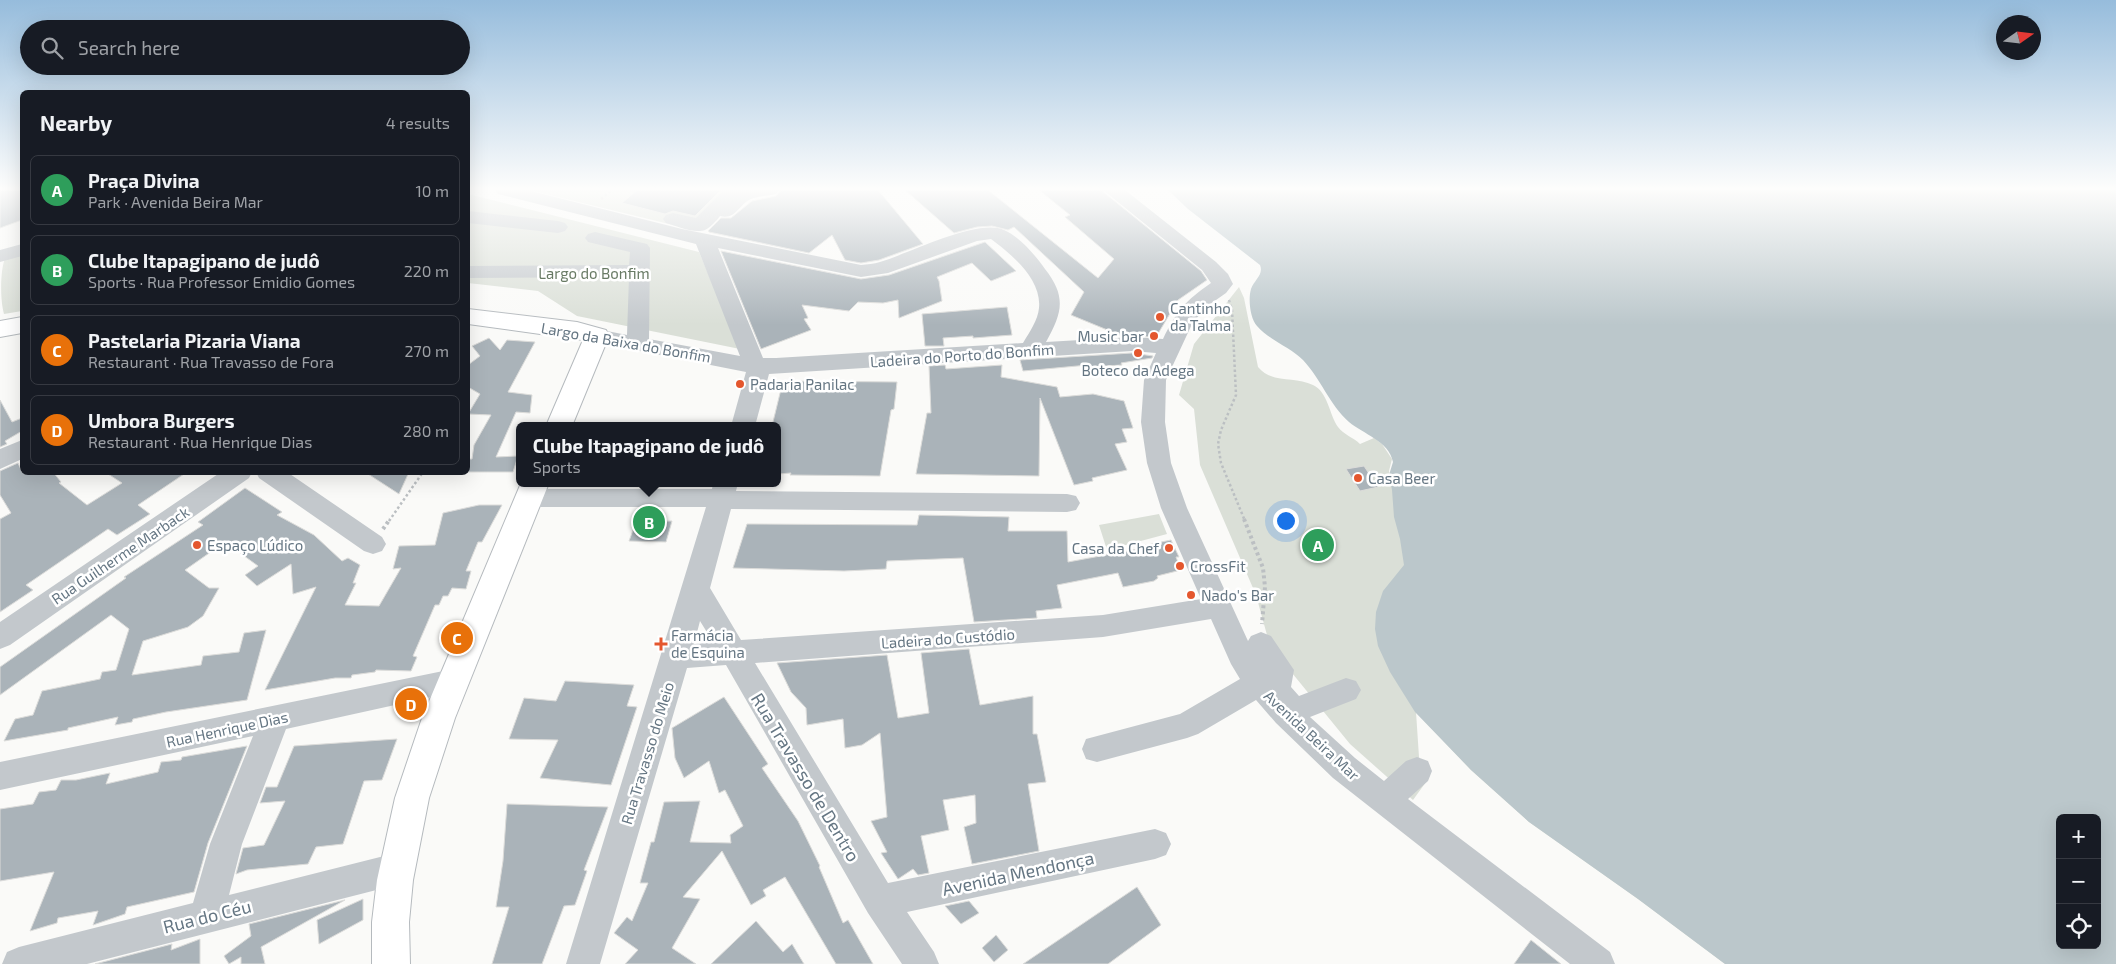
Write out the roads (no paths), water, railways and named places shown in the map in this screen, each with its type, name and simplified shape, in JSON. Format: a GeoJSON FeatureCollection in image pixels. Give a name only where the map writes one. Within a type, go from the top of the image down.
{"type":"FeatureCollection","features":[{"type":"Feature","properties":{"kind":"main road","name":"Largo da Baixa do Bonfim"},"geometry":{"type":"LineString","coordinates":[[470,319],[577,330],[597,336]]}},
{"type":"Feature","properties":{"kind":"main road"},"geometry":{"type":"LineString","coordinates":[[0,328],[20,324]]}},
{"type":"Feature","properties":{"kind":"main road"},"geometry":{"type":"LineString","coordinates":[[561,422],[597,336]]}},
{"type":"Feature","properties":{"kind":"main road"},"geometry":{"type":"LineString","coordinates":[[391,964],[390,930],[396,869],[406,817],[422,760],[531,490]]}},
{"type":"Feature","properties":{"kind":"street"},"geometry":{"type":"LineString","coordinates":[[688,235],[868,271],[881,269],[973,235]]}},
{"type":"Feature","properties":{"kind":"street"},"geometry":{"type":"LineString","coordinates":[[704,239],[707,235]]}},
{"type":"Feature","properties":{"kind":"street"},"geometry":{"type":"LineString","coordinates":[[998,235],[1036,270],[1049,294],[1050,306],[1048,317],[1030,351]]}},
{"type":"Feature","properties":{"kind":"street","name":"Avenida Beira Mar"},"geometry":{"type":"LineString","coordinates":[[1170,235],[1209,266],[1221,279],[1222,284],[1189,311],[1169,347],[1155,380],[1153,422],[1159,463],[1174,508],[1241,656],[1259,684],[1286,714],[1344,768],[1598,963]]}},
{"type":"Feature","properties":{"kind":"street"},"geometry":{"type":"LineString","coordinates":[[595,238],[640,248],[638,344]]}},
{"type":"Feature","properties":{"kind":"street"},"geometry":{"type":"LineString","coordinates":[[704,239],[758,377],[744,422]]}},
{"type":"Feature","properties":{"kind":"street"},"geometry":{"type":"LineString","coordinates":[[0,256],[20,251]]}},
{"type":"Feature","properties":{"kind":"street"},"geometry":{"type":"LineString","coordinates":[[470,272],[640,270]]}},
{"type":"Feature","properties":{"kind":"street","name":"Largo da Baixa do Bonfim"},"geometry":{"type":"LineString","coordinates":[[597,336],[755,366]]}},
{"type":"Feature","properties":{"kind":"street","name":"Ladeira do Porto do Bonfim"},"geometry":{"type":"LineString","coordinates":[[755,366],[1132,344],[1169,347]]}},
{"type":"Feature","properties":{"kind":"street"},"geometry":{"type":"LineString","coordinates":[[0,460],[20,450]]}},
{"type":"Feature","properties":{"kind":"street","name":"Rua Guilherme Marback"},"geometry":{"type":"LineString","coordinates":[[0,637],[236,475]]}},
{"type":"Feature","properties":{"kind":"street"},"geometry":{"type":"LineString","coordinates":[[272,475],[373,544]]}},
{"type":"Feature","properties":{"kind":"street"},"geometry":{"type":"LineString","coordinates":[[531,490],[1067,503]]}},
{"type":"Feature","properties":{"kind":"street","name":"Rua Travasso do Meio"},"geometry":{"type":"LineString","coordinates":[[583,964],[676,657],[695,587],[727,494]]}},
{"type":"Feature","properties":{"kind":"street","name":"Rua Travasso de Dentro"},"geometry":{"type":"LineString","coordinates":[[695,587],[880,901],[922,964]]}},
{"type":"Feature","properties":{"kind":"street","name":"Ladeira do Custódio"},"geometry":{"type":"LineString","coordinates":[[676,657],[1103,626],[1219,607]]}},
{"type":"Feature","properties":{"kind":"street"},"geometry":{"type":"LineString","coordinates":[[1261,644],[1280,670],[1276,690],[1342,760],[1598,963]]}},
{"type":"Feature","properties":{"kind":"street","name":"Rua Henrique Dias"},"geometry":{"type":"LineString","coordinates":[[0,776],[453,681]]}},
{"type":"Feature","properties":{"kind":"street"},"geometry":{"type":"LineString","coordinates":[[1097,749],[1187,726],[1259,684]]}},
{"type":"Feature","properties":{"kind":"street"},"geometry":{"type":"LineString","coordinates":[[1286,714],[1346,690]]}},
{"type":"Feature","properties":{"kind":"street"},"geometry":{"type":"LineString","coordinates":[[207,915],[226,844],[275,719]]}},
{"type":"Feature","properties":{"kind":"street"},"geometry":{"type":"LineString","coordinates":[[1385,800],[1417,772]]}},
{"type":"Feature","properties":{"kind":"street","name":"Avenida Mendonça"},"geometry":{"type":"LineString","coordinates":[[880,901],[1155,844]]}},
{"type":"Feature","properties":{"kind":"street","name":"Rua do Céu"},"geometry":{"type":"LineString","coordinates":[[19,964],[207,915],[396,869]]}},
{"type":"Feature","properties":{"kind":"place","name":"Cantinho da Talma"},"geometry":{"type":"Point","coordinates":[1160,317]}},
{"type":"Feature","properties":{"kind":"place","name":"Music bar"},"geometry":{"type":"Point","coordinates":[1154,336]}},
{"type":"Feature","properties":{"kind":"place","name":"Boteco da Adega"},"geometry":{"type":"Point","coordinates":[1138,353]}},
{"type":"Feature","properties":{"kind":"place","name":"Padaria Panilac"},"geometry":{"type":"Point","coordinates":[740,384]}},
{"type":"Feature","properties":{"kind":"place","name":"Casa Beer"},"geometry":{"type":"Point","coordinates":[1358,478]}},
{"type":"Feature","properties":{"kind":"place","name":"Clube Itapagipano de judô"},"geometry":{"type":"Point","coordinates":[649,522]}},
{"type":"Feature","properties":{"kind":"place","name":"Espaço Lúdico"},"geometry":{"type":"Point","coordinates":[197,545]}},
{"type":"Feature","properties":{"kind":"place","name":"Praça Divina"},"geometry":{"type":"Point","coordinates":[1318,545]}},
{"type":"Feature","properties":{"kind":"place","name":"Casa da Chef"},"geometry":{"type":"Point","coordinates":[1169,548]}},
{"type":"Feature","properties":{"kind":"place","name":"CrossFit"},"geometry":{"type":"Point","coordinates":[1180,566]}},
{"type":"Feature","properties":{"kind":"place","name":"Nado's Bar"},"geometry":{"type":"Point","coordinates":[1191,595]}},
{"type":"Feature","properties":{"kind":"place","name":"Pastelaria Pizaria Viana"},"geometry":{"type":"Point","coordinates":[457,638]}},
{"type":"Feature","properties":{"kind":"place","name":"Farmácia de Esquina"},"geometry":{"type":"Point","coordinates":[661,644]}},
{"type":"Feature","properties":{"kind":"place","name":"Umbora Burgers"},"geometry":{"type":"Point","coordinates":[411,704]}},
{"type":"Feature","properties":{"kind":"park label","name":"Largo do Bonfim"},"geometry":{"type":"Point","coordinates":[594,273]}}]}
